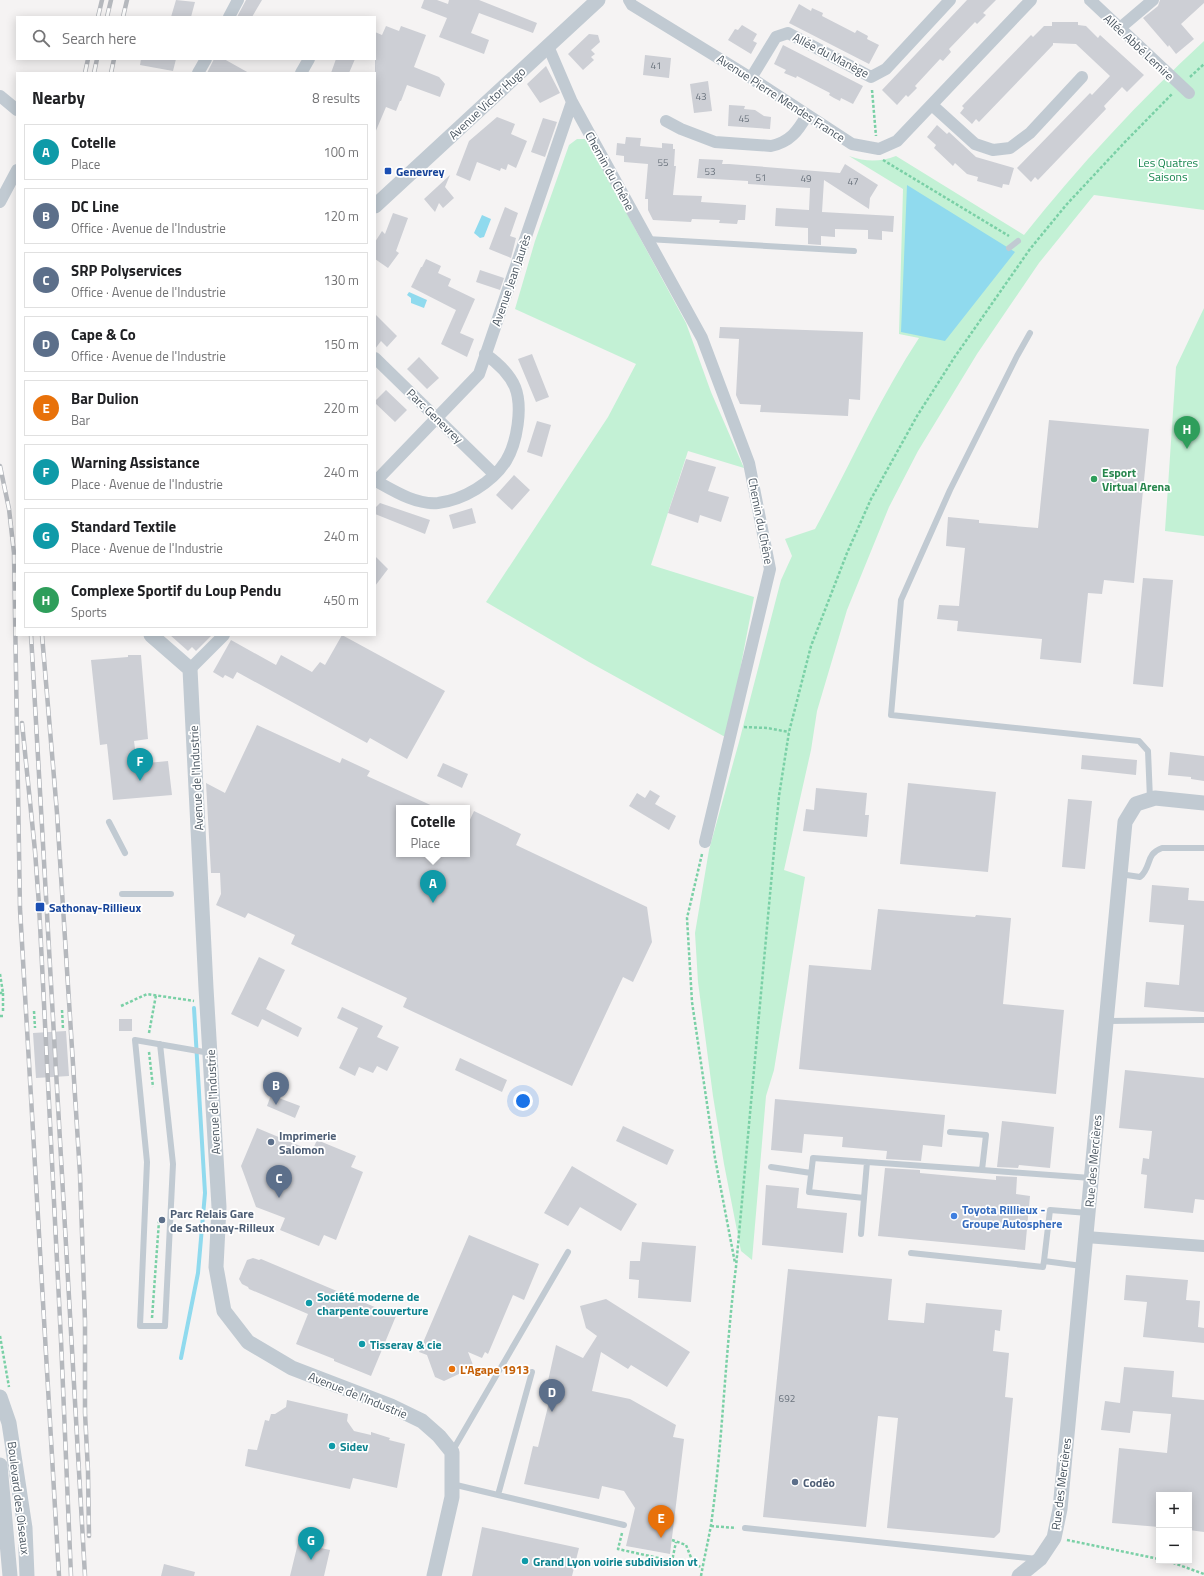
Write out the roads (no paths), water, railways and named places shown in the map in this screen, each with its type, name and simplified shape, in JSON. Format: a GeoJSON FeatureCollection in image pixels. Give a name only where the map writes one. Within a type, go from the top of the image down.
{"type":"FeatureCollection","features":[{"type":"Feature","properties":{"kind":"street"},"geometry":{"type":"LineString","coordinates":[[230,16],[238,0]]}},
{"type":"Feature","properties":{"kind":"street","name":"Avenue Victor Hugo"},"geometry":{"type":"LineString","coordinates":[[376,205],[598,0]]}},
{"type":"Feature","properties":{"kind":"street","name":"Avenue Pierre Mendes France"},"geometry":{"type":"LineString","coordinates":[[630,0],[632,5],[751,78],[852,144],[879,149],[897,140],[932,105]]}},
{"type":"Feature","properties":{"kind":"street","name":"Allée du Manège"},"geometry":{"type":"LineString","coordinates":[[751,78],[776,37],[788,33],[872,77],[886,69],[950,0]]}},
{"type":"Feature","properties":{"kind":"street"},"geometry":{"type":"LineString","coordinates":[[1030,0],[932,105],[975,144],[993,150],[1010,148],[1030,133],[1082,76]]}},
{"type":"Feature","properties":{"kind":"street","name":"Allée Abbé Lemire"},"geometry":{"type":"LineString","coordinates":[[1090,0],[1185,89]]}},
{"type":"Feature","properties":{"kind":"street"},"geometry":{"type":"LineString","coordinates":[[1120,28],[1154,0]]}},
{"type":"Feature","properties":{"kind":"street"},"geometry":{"type":"LineString","coordinates":[[548,46],[572,102]]}},
{"type":"Feature","properties":{"kind":"street"},"geometry":{"type":"LineString","coordinates":[[199,72],[205,60]]}},
{"type":"Feature","properties":{"kind":"street"},"geometry":{"type":"LineString","coordinates":[[302,72],[308,60]]}},
{"type":"Feature","properties":{"kind":"street"},"geometry":{"type":"LineString","coordinates":[[0,96],[16,109]]}},
{"type":"Feature","properties":{"kind":"street","name":"Chemin du Chêne"},"geometry":{"type":"LineString","coordinates":[[572,102],[702,338],[749,463],[770,569],[705,842]]}},
{"type":"Feature","properties":{"kind":"street","name":"Avenue Jean Jaurès"},"geometry":{"type":"LineString","coordinates":[[376,480],[478,374],[572,102]]}},
{"type":"Feature","properties":{"kind":"street"},"geometry":{"type":"LineString","coordinates":[[666,120],[681,129],[715,142],[771,146],[780,144],[790,139],[807,115]]}},
{"type":"Feature","properties":{"kind":"street"},"geometry":{"type":"LineString","coordinates":[[0,202],[16,172]]}},
{"type":"Feature","properties":{"kind":"street"},"geometry":{"type":"LineString","coordinates":[[376,482],[407,497],[425,502],[438,503],[470,493],[481,486],[506,461],[519,420],[519,404],[515,388],[508,374],[499,363],[485,354]]}},
{"type":"Feature","properties":{"kind":"street","name":"Parc Genevrey"},"geometry":{"type":"LineString","coordinates":[[376,359],[494,474]]}},
{"type":"Feature","properties":{"kind":"street"},"geometry":{"type":"LineString","coordinates":[[153,636],[190,669],[223,636]]}},
{"type":"Feature","properties":{"kind":"street","name":"Avenue de l'Industrie"},"geometry":{"type":"LineString","coordinates":[[190,669],[219,1207],[216,1267],[224,1311],[248,1342],[292,1368],[391,1406],[422,1420],[439,1436],[452,1452]]}},
{"type":"Feature","properties":{"kind":"street","name":"Rue des Mercières"},"geometry":{"type":"LineString","coordinates":[[1019,1576],[1040,1559],[1054,1538],[1060,1509],[1125,822],[1136,804],[1155,798],[1204,803]]}},
{"type":"Feature","properties":{"kind":"street"},"geometry":{"type":"LineString","coordinates":[[1086,1237],[1204,1246]]}},
{"type":"Feature","properties":{"kind":"street","name":"Boulevard des Oiseaux"},"geometry":{"type":"LineString","coordinates":[[5,1392],[24,1521],[27,1576]]}},
{"type":"Feature","properties":{"kind":"street"},"geometry":{"type":"LineString","coordinates":[[434,1576],[452,1497],[452,1452]]}},
{"type":"Feature","properties":{"kind":"street","name":"Boulevard des Oiseaux"},"geometry":{"type":"LineString","coordinates":[[0,1464],[10,1576]]}},
{"type":"Feature","properties":{"kind":"lane"},"geometry":{"type":"LineString","coordinates":[[648,239],[854,251]]}},
{"type":"Feature","properties":{"kind":"lane"},"geometry":{"type":"LineString","coordinates":[[1009,248],[1018,241]]}},
{"type":"Feature","properties":{"kind":"lane"},"geometry":{"type":"LineString","coordinates":[[1030,334],[1016,356],[950,490],[901,600],[891,715],[1139,740],[1148,751],[1150,800]]}},
{"type":"Feature","properties":{"kind":"lane"},"geometry":{"type":"LineString","coordinates":[[109,822],[125,853]]}},
{"type":"Feature","properties":{"kind":"lane"},"geometry":{"type":"LineString","coordinates":[[1120,874],[1140,877],[1145,872],[1150,857],[1156,850],[1162,848],[1204,848]]}},
{"type":"Feature","properties":{"kind":"lane"},"geometry":{"type":"LineString","coordinates":[[122,894],[171,894]]}},
{"type":"Feature","properties":{"kind":"lane"},"geometry":{"type":"LineString","coordinates":[[1106,1021],[1204,1020]]}},
{"type":"Feature","properties":{"kind":"lane"},"geometry":{"type":"LineString","coordinates":[[160,1044],[173,1164],[165,1326],[140,1326],[147,1162],[135,1040],[160,1044],[210,1053]]}},
{"type":"Feature","properties":{"kind":"lane"},"geometry":{"type":"LineString","coordinates":[[950,1132],[986,1135],[982,1170]]}},
{"type":"Feature","properties":{"kind":"lane"},"geometry":{"type":"LineString","coordinates":[[864,1198],[809,1192],[813,1158],[1091,1178]]}},
{"type":"Feature","properties":{"kind":"lane"},"geometry":{"type":"LineString","coordinates":[[861,1234],[867,1162]]}},
{"type":"Feature","properties":{"kind":"lane"},"geometry":{"type":"LineString","coordinates":[[771,1167],[811,1173]]}},
{"type":"Feature","properties":{"kind":"lane"},"geometry":{"type":"LineString","coordinates":[[911,1253],[1043,1267],[1050,1210],[1088,1213]]}},
{"type":"Feature","properties":{"kind":"lane"},"geometry":{"type":"LineString","coordinates":[[452,1452],[568,1252]]}},
{"type":"Feature","properties":{"kind":"lane"},"geometry":{"type":"LineString","coordinates":[[1044,1261],[1083,1266]]}},
{"type":"Feature","properties":{"kind":"lane"},"geometry":{"type":"LineString","coordinates":[[498,1495],[532,1372]]}},
{"type":"Feature","properties":{"kind":"lane"},"geometry":{"type":"LineString","coordinates":[[452,1484],[624,1525]]}},
{"type":"Feature","properties":{"kind":"lane"},"geometry":{"type":"LineString","coordinates":[[745,1528],[1040,1559]]}},
{"type":"Feature","properties":{"kind":"water"},"geometry":{"type":"Polygon","coordinates":[[[907,185],[1015,252],[945,341],[901,332],[907,185]]]}},
{"type":"Feature","properties":{"kind":"water"},"geometry":{"type":"Polygon","coordinates":[[[482,215],[491,219],[484,237],[480,238],[474,233],[482,215]]]}},
{"type":"Feature","properties":{"kind":"water"},"geometry":{"type":"Polygon","coordinates":[[[409,292],[427,300],[424,308],[411,303],[411,298],[407,295],[409,292]]]}},
{"type":"Feature","properties":{"kind":"waterway"},"geometry":{"type":"LineString","coordinates":[[181,1358],[198,1273],[205,1193],[194,1008]]}},
{"type":"Feature","properties":{"kind":"railway"},"geometry":{"type":"LineString","coordinates":[[98,16],[102,0]]}},
{"type":"Feature","properties":{"kind":"railway"},"geometry":{"type":"LineString","coordinates":[[107,16],[111,0]]}},
{"type":"Feature","properties":{"kind":"railway"},"geometry":{"type":"LineString","coordinates":[[123,16],[127,0]]}},
{"type":"Feature","properties":{"kind":"railway"},"geometry":{"type":"LineString","coordinates":[[85,72],[88,60]]}},
{"type":"Feature","properties":{"kind":"railway"},"geometry":{"type":"LineString","coordinates":[[94,72],[97,60]]}},
{"type":"Feature","properties":{"kind":"railway"},"geometry":{"type":"LineString","coordinates":[[111,72],[114,60]]}},
{"type":"Feature","properties":{"kind":"railway"},"geometry":{"type":"LineString","coordinates":[[0,466],[9,509],[14,553],[20,909],[59,1576]]}},
{"type":"Feature","properties":{"kind":"railway"},"geometry":{"type":"LineString","coordinates":[[31,636],[85,1576]]}},
{"type":"Feature","properties":{"kind":"railway"},"geometry":{"type":"LineString","coordinates":[[42,636],[57,813],[80,1174],[85,1321],[85,1413],[89,1536]]}},
{"type":"Feature","properties":{"kind":"railway"},"geometry":{"type":"LineString","coordinates":[[22,723],[39,905],[61,1340],[71,1576]]}},
{"type":"Feature","properties":{"kind":"place","name":"Genevrey"},"geometry":{"type":"Point","coordinates":[388,171]}},
{"type":"Feature","properties":{"kind":"place","name":"Complexe Sportif du Loup Pendu"},"geometry":{"type":"Point","coordinates":[1187,449]}},
{"type":"Feature","properties":{"kind":"place","name":"Esport Virtual Arena"},"geometry":{"type":"Point","coordinates":[1094,479]}},
{"type":"Feature","properties":{"kind":"place","name":"Warning Assistance"},"geometry":{"type":"Point","coordinates":[140,781]}},
{"type":"Feature","properties":{"kind":"place","name":"Cotelle"},"geometry":{"type":"Point","coordinates":[433,903]}},
{"type":"Feature","properties":{"kind":"place","name":"Sathonay-Rillieux"},"geometry":{"type":"Point","coordinates":[40,907]}},
{"type":"Feature","properties":{"kind":"place","name":"DC Line"},"geometry":{"type":"Point","coordinates":[276,1105]}},
{"type":"Feature","properties":{"kind":"place","name":"Imprimerie Salomon"},"geometry":{"type":"Point","coordinates":[271,1142]}},
{"type":"Feature","properties":{"kind":"place","name":"SRP Polyservices"},"geometry":{"type":"Point","coordinates":[279,1198]}},
{"type":"Feature","properties":{"kind":"place","name":"Toyota Rillieux - Groupe Autosphere"},"geometry":{"type":"Point","coordinates":[954,1216]}},
{"type":"Feature","properties":{"kind":"place","name":"Parc Relais Gare de Sathonay-Rilleux"},"geometry":{"type":"Point","coordinates":[162,1220]}},
{"type":"Feature","properties":{"kind":"place","name":"Société moderne de charpente couverture"},"geometry":{"type":"Point","coordinates":[309,1303]}},
{"type":"Feature","properties":{"kind":"place","name":"Tisseray & cie"},"geometry":{"type":"Point","coordinates":[362,1344]}},
{"type":"Feature","properties":{"kind":"place","name":"L'Agape 1913"},"geometry":{"type":"Point","coordinates":[452,1369]}},
{"type":"Feature","properties":{"kind":"place","name":"Cape & Co"},"geometry":{"type":"Point","coordinates":[552,1412]}},
{"type":"Feature","properties":{"kind":"place","name":"Sidev"},"geometry":{"type":"Point","coordinates":[332,1446]}},
{"type":"Feature","properties":{"kind":"place","name":"Codéo"},"geometry":{"type":"Point","coordinates":[795,1482]}},
{"type":"Feature","properties":{"kind":"place","name":"Bar Dulion"},"geometry":{"type":"Point","coordinates":[661,1538]}},
{"type":"Feature","properties":{"kind":"place","name":"Standard Textile"},"geometry":{"type":"Point","coordinates":[311,1560]}},
{"type":"Feature","properties":{"kind":"place","name":"Grand Lyon voirie subdivision vt"},"geometry":{"type":"Point","coordinates":[525,1561]}},
{"type":"Feature","properties":{"kind":"park label","name":"Les Quatres Saisons"},"geometry":{"type":"Point","coordinates":[1168,169]}}]}
